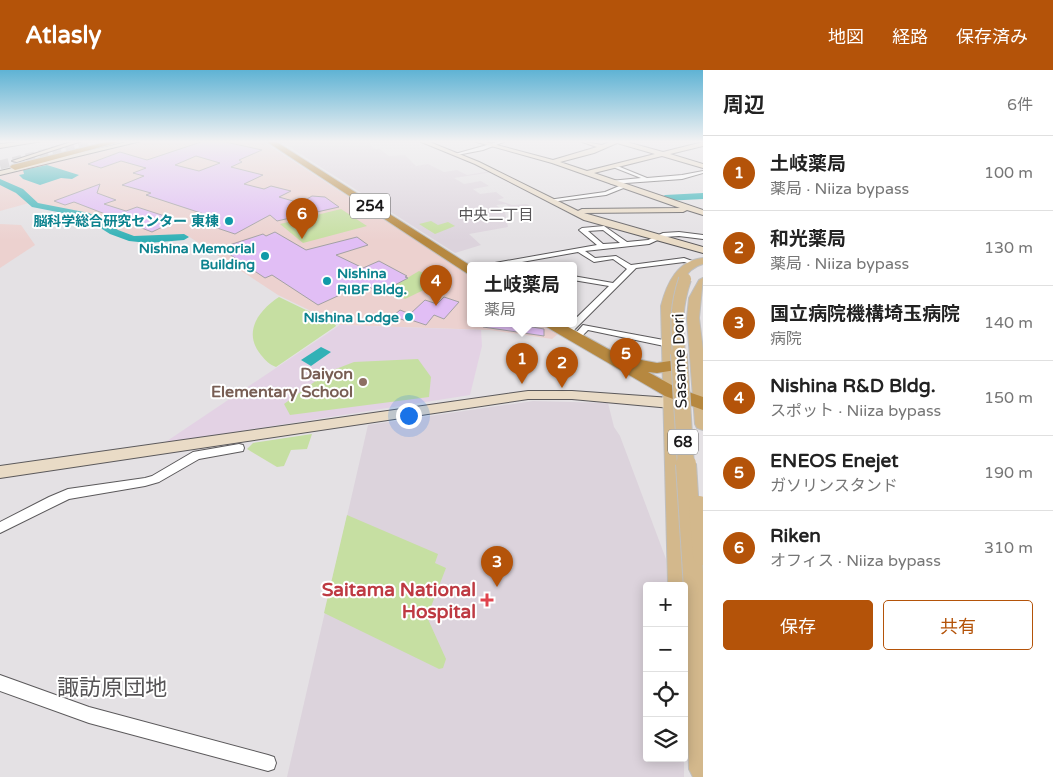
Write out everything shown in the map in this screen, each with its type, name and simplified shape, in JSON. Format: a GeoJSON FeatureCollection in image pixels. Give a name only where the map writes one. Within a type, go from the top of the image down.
{"type":"FeatureCollection","features":[{"type":"Feature","properties":{"kind":"highway","name":"254"},"geometry":{"type":"LineString","coordinates":[[321,174],[467,269]]}},
{"type":"Feature","properties":{"kind":"highway","name":"254"},"geometry":{"type":"LineString","coordinates":[[326,174],[467,264]]}},
{"type":"Feature","properties":{"kind":"highway"},"geometry":{"type":"LineString","coordinates":[[557,327],[688,397]]}},
{"type":"Feature","properties":{"kind":"highway"},"geometry":{"type":"LineString","coordinates":[[571,328],[636,364],[688,397]]}},
{"type":"Feature","properties":{"kind":"highway"},"geometry":{"type":"LineString","coordinates":[[636,364],[657,368],[670,366]]}},
{"type":"Feature","properties":{"kind":"main road"},"geometry":{"type":"LineString","coordinates":[[679,582],[673,425],[688,397],[700,357],[693,305],[698,268],[682,273],[672,289],[667,306],[670,366],[688,397],[703,424]]}},
{"type":"Feature","properties":{"kind":"main road","name":"Sasame Dori"},"geometry":{"type":"LineString","coordinates":[[698,268],[687,294],[684,308],[684,325],[703,555]]}},
{"type":"Feature","properties":{"kind":"main road","name":"Sasame Dori"},"geometry":{"type":"LineString","coordinates":[[698,268],[678,299],[676,313],[695,607],[703,769]]}},
{"type":"Feature","properties":{"kind":"main road"},"geometry":{"type":"LineString","coordinates":[[673,425],[680,420],[695,424],[703,431]]}},
{"type":"Feature","properties":{"kind":"main road"},"geometry":{"type":"LineString","coordinates":[[688,672],[703,764]]}},
{"type":"Feature","properties":{"kind":"street"},"geometry":{"type":"LineString","coordinates":[[498,174],[594,220],[659,237],[698,268]]}},
{"type":"Feature","properties":{"kind":"street"},"geometry":{"type":"LineString","coordinates":[[590,174],[700,212]]}},
{"type":"Feature","properties":{"kind":"street"},"geometry":{"type":"LineString","coordinates":[[634,174],[646,179]]}},
{"type":"Feature","properties":{"kind":"street"},"geometry":{"type":"LineString","coordinates":[[612,182],[682,177],[695,174]]}},
{"type":"Feature","properties":{"kind":"street"},"geometry":{"type":"LineString","coordinates":[[551,200],[606,193],[624,186]]}},
{"type":"Feature","properties":{"kind":"street"},"geometry":{"type":"LineString","coordinates":[[572,210],[597,212],[700,212]]}},
{"type":"Feature","properties":{"kind":"street"},"geometry":{"type":"LineString","coordinates":[[602,246],[582,230],[604,228],[625,243]]}},
{"type":"Feature","properties":{"kind":"street"},"geometry":{"type":"LineString","coordinates":[[512,262],[602,246],[649,242],[659,237],[679,234],[703,237]]}},
{"type":"Feature","properties":{"kind":"street"},"geometry":{"type":"LineString","coordinates":[[579,250],[594,260],[614,257],[631,268]]}},
{"type":"Feature","properties":{"kind":"street"},"geometry":{"type":"LineString","coordinates":[[577,322],[631,268],[639,265],[684,260],[698,268]]}},
{"type":"Feature","properties":{"kind":"street"},"geometry":{"type":"LineString","coordinates":[[577,279],[613,285]]}},
{"type":"Feature","properties":{"kind":"street"},"geometry":{"type":"LineString","coordinates":[[571,328],[586,327],[669,344]]}},
{"type":"Feature","properties":{"kind":"street"},"geometry":{"type":"LineString","coordinates":[[0,472],[528,395],[688,397]]}},
{"type":"Feature","properties":{"kind":"street"},"geometry":{"type":"LineString","coordinates":[[0,528],[68,494],[145,482],[155,479],[197,455],[239,448]]}},
{"type":"Feature","properties":{"kind":"street"},"geometry":{"type":"LineString","coordinates":[[0,684],[89,714],[268,763]]}},
{"type":"Feature","properties":{"kind":"shaded area"},"geometry":{"type":"Polygon","coordinates":[[[313,174],[467,273],[467,327],[549,327],[559,333],[552,339],[490,330],[340,325],[278,295],[188,236],[150,240],[134,238],[78,212],[29,203],[0,211],[0,175],[313,174]]]}},
{"type":"Feature","properties":{"kind":"shaded area"},"geometry":{"type":"Polygon","coordinates":[[[332,174],[480,174],[454,178],[464,184],[481,181],[489,186],[473,189],[480,194],[496,192],[504,198],[497,200],[512,205],[527,204],[533,209],[513,210],[506,204],[496,205],[505,212],[508,227],[469,234],[481,245],[455,253],[332,174]]]}},
{"type":"Feature","properties":{"kind":"shaded area"},"geometry":{"type":"Polygon","coordinates":[[[0,224],[21,225],[35,245],[0,268],[0,224]]]}},
{"type":"Feature","properties":{"kind":"shaded area","name":"Daiyon Elementary School"},"geometry":{"type":"Polygon","coordinates":[[[340,325],[481,330],[482,346],[470,395],[164,443],[340,325]]]}},
{"type":"Feature","properties":{"kind":"shaded area","name":"Saitama National Hospital"},"geometry":{"type":"Polygon","coordinates":[[[533,401],[608,403],[614,427],[620,436],[666,559],[667,582],[643,582],[643,762],[684,762],[684,777],[287,777],[368,425],[533,401]]]}},
{"type":"Feature","properties":{"kind":"green space"},"geometry":{"type":"Polygon","coordinates":[[[341,209],[367,226],[303,243],[280,224],[341,209]]]}},
{"type":"Feature","properties":{"kind":"green space"},"geometry":{"type":"Polygon","coordinates":[[[431,221],[438,225],[448,222],[455,226],[435,234],[419,224],[431,221]]]}},
{"type":"Feature","properties":{"kind":"green space"},"geometry":{"type":"Polygon","coordinates":[[[419,271],[434,278],[432,286],[405,299],[387,290],[419,271]]]}},
{"type":"Feature","properties":{"kind":"green space"},"geometry":{"type":"Polygon","coordinates":[[[279,297],[336,326],[276,367],[261,355],[255,346],[253,330],[255,322],[265,308],[279,297]]]}},
{"type":"Feature","properties":{"kind":"green space"},"geometry":{"type":"Polygon","coordinates":[[[418,359],[431,377],[429,397],[290,415],[284,404],[328,372],[354,362],[418,359]]]}},
{"type":"Feature","properties":{"kind":"green space"},"geometry":{"type":"Polygon","coordinates":[[[312,434],[307,449],[291,450],[284,466],[277,467],[247,449],[253,443],[312,434]]]}},
{"type":"Feature","properties":{"kind":"green space"},"geometry":{"type":"Polygon","coordinates":[[[347,515],[438,554],[435,563],[446,568],[427,617],[446,659],[443,668],[439,669],[324,613],[347,515]]]}},
{"type":"Feature","properties":{"kind":"water"},"geometry":{"type":"Polygon","coordinates":[[[19,175],[79,175],[72,179],[61,178],[40,185],[23,179],[19,175]]]}},
{"type":"Feature","properties":{"kind":"water"},"geometry":{"type":"Polygon","coordinates":[[[321,347],[331,352],[311,366],[301,360],[321,347]]]}},
{"type":"Feature","properties":{"kind":"building"},"geometry":{"type":"Polygon","coordinates":[[[137,174],[259,174],[263,175],[244,184],[264,189],[271,186],[291,191],[279,197],[300,203],[312,196],[325,197],[339,207],[277,221],[270,215],[235,234],[199,222],[210,216],[146,195],[151,193],[122,185],[144,176],[137,174]]]}},
{"type":"Feature","properties":{"kind":"building"},"geometry":{"type":"Polygon","coordinates":[[[100,184],[97,193],[116,200],[104,204],[126,211],[137,207],[177,220],[152,232],[74,202],[65,205],[54,201],[100,184]]]}},
{"type":"Feature","properties":{"kind":"building"},"geometry":{"type":"Polygon","coordinates":[[[275,232],[306,250],[357,237],[368,245],[336,255],[363,268],[379,261],[408,278],[380,293],[364,284],[318,305],[272,275],[265,278],[220,248],[275,232]]]}},
{"type":"Feature","properties":{"kind":"building"},"geometry":{"type":"Polygon","coordinates":[[[444,297],[459,302],[444,319],[434,315],[426,325],[393,316],[400,310],[410,314],[425,300],[437,304],[444,297]]]}},
{"type":"Feature","properties":{"kind":"building"},"geometry":{"type":"Polygon","coordinates":[[[483,327],[532,327],[544,329],[544,336],[483,327]]]}},
{"type":"Feature","properties":{"kind":"waterway"},"geometry":{"type":"LineString","coordinates":[[0,182],[20,191],[22,195],[35,205],[86,215],[114,232],[133,239],[148,240],[184,237]]}},
{"type":"Feature","properties":{"kind":"waterway"},"geometry":{"type":"LineString","coordinates":[[665,198],[703,196]]}},
{"type":"Feature","properties":{"kind":"place","name":"脳科学総合研究センター 東棟"},"geometry":{"type":"Point","coordinates":[229,221]}},
{"type":"Feature","properties":{"kind":"place","name":"Riken"},"geometry":{"type":"Point","coordinates":[302,239]}},
{"type":"Feature","properties":{"kind":"place","name":"Nishina Memorial Building"},"geometry":{"type":"Point","coordinates":[265,256]}},
{"type":"Feature","properties":{"kind":"place","name":"Nishina RIBF Bldg."},"geometry":{"type":"Point","coordinates":[327,281]}},
{"type":"Feature","properties":{"kind":"place","name":"Nishina R&D Bldg."},"geometry":{"type":"Point","coordinates":[436,306]}},
{"type":"Feature","properties":{"kind":"place","name":"Nishina Lodge"},"geometry":{"type":"Point","coordinates":[409,317]}},
{"type":"Feature","properties":{"kind":"place","name":"ENEOS Enejet"},"geometry":{"type":"Point","coordinates":[626,379]}},
{"type":"Feature","properties":{"kind":"place","name":"Daiyon Elementary School"},"geometry":{"type":"Point","coordinates":[363,382]}},
{"type":"Feature","properties":{"kind":"place","name":"土岐薬局"},"geometry":{"type":"Point","coordinates":[522,384]}},
{"type":"Feature","properties":{"kind":"place","name":"和光薬局"},"geometry":{"type":"Point","coordinates":[562,388]}},
{"type":"Feature","properties":{"kind":"place","name":"国立病院機構埼玉病院"},"geometry":{"type":"Point","coordinates":[497,587]}},
{"type":"Feature","properties":{"kind":"place","name":"Saitama National Hospital"},"geometry":{"type":"Point","coordinates":[487,600]}},
{"type":"Feature","properties":{"kind":"district","name":"中央二丁目"},"geometry":{"type":"Point","coordinates":[496,215]}},
{"type":"Feature","properties":{"kind":"district","name":"諏訪原団地"},"geometry":{"type":"Point","coordinates":[112,687]}}]}
